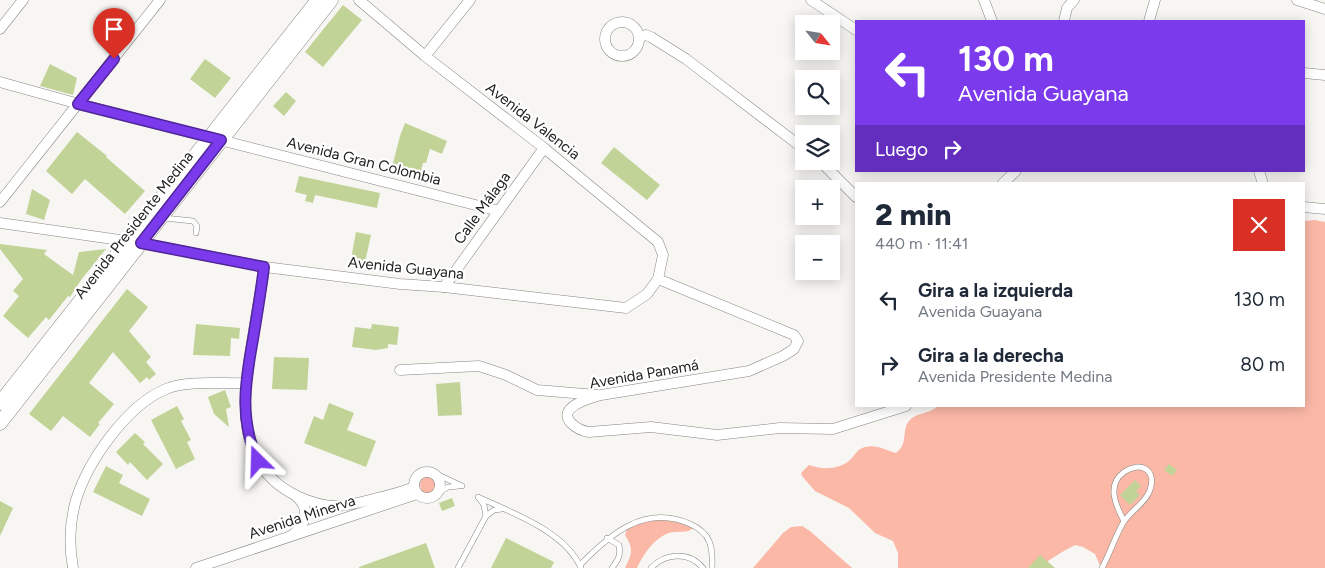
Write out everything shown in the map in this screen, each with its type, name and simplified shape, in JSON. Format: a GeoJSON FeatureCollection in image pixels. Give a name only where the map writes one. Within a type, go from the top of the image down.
{"type":"FeatureCollection","features":[{"type":"Feature","properties":{"kind":"street"},"geometry":{"type":"LineString","coordinates":[[0,29],[23,0]]}},
{"type":"Feature","properties":{"kind":"street"},"geometry":{"type":"LineString","coordinates":[[0,202],[160,0]]}},
{"type":"Feature","properties":{"kind":"street","name":"Avenida Presidente Medina"},"geometry":{"type":"LineString","coordinates":[[0,423],[318,0]]}},
{"type":"Feature","properties":{"kind":"street","name":"Avenida Presidente Medina"},"geometry":{"type":"LineString","coordinates":[[0,403],[135,242],[161,218],[215,138],[331,0]]}},
{"type":"Feature","properties":{"kind":"street","name":"Avenida Valencia"},"geometry":{"type":"LineString","coordinates":[[359,0],[425,56],[544,148],[658,242],[662,256],[658,279]]}},
{"type":"Feature","properties":{"kind":"street"},"geometry":{"type":"LineString","coordinates":[[425,56],[470,0]]}},
{"type":"Feature","properties":{"kind":"street"},"geometry":{"type":"LineString","coordinates":[[811,0],[855,29]]}},
{"type":"Feature","properties":{"kind":"street"},"geometry":{"type":"LineString","coordinates":[[984,0],[992,20]]}},
{"type":"Feature","properties":{"kind":"street"},"geometry":{"type":"LineString","coordinates":[[1064,20],[1067,8],[1074,0]]}},
{"type":"Feature","properties":{"kind":"street"},"geometry":{"type":"LineString","coordinates":[[1149,20],[1155,0]]}},
{"type":"Feature","properties":{"kind":"street"},"geometry":{"type":"LineString","coordinates":[[1297,0],[1325,9]]}},
{"type":"Feature","properties":{"kind":"street"},"geometry":{"type":"LineString","coordinates":[[640,37],[646,35],[651,37],[686,58],[795,142]]}},
{"type":"Feature","properties":{"kind":"street"},"geometry":{"type":"LineString","coordinates":[[1305,73],[1325,75]]}},
{"type":"Feature","properties":{"kind":"street","name":"Avenida Gran Colombia"},"geometry":{"type":"LineString","coordinates":[[0,82],[78,104],[499,210]]}},
{"type":"Feature","properties":{"kind":"street","name":"Calle Málaga"},"geometry":{"type":"LineString","coordinates":[[444,287],[544,148]]}},
{"type":"Feature","properties":{"kind":"street"},"geometry":{"type":"LineString","coordinates":[[829,170],[855,196]]}},
{"type":"Feature","properties":{"kind":"street"},"geometry":{"type":"LineString","coordinates":[[1004,182],[1015,172]]}},
{"type":"Feature","properties":{"kind":"street"},"geometry":{"type":"LineString","coordinates":[[1305,207],[1325,209]]}},
{"type":"Feature","properties":{"kind":"street","name":"Avenida Guayana"},"geometry":{"type":"LineString","coordinates":[[0,223],[59,233],[135,242],[264,267],[400,284],[444,287],[626,308],[647,294],[658,279]]}},
{"type":"Feature","properties":{"kind":"street"},"geometry":{"type":"LineString","coordinates":[[264,267],[246,383],[246,427],[250,444],[266,472],[275,482],[303,504],[306,515],[302,525],[288,538]]}},
{"type":"Feature","properties":{"kind":"street","name":"Avenida Panamá"},"geometry":{"type":"LineString","coordinates":[[658,279],[794,335],[798,342],[794,349],[783,356],[749,371],[601,395],[582,401],[570,410],[568,417],[580,430],[589,432],[651,427],[724,435],[780,428],[833,429],[903,407]]}},
{"type":"Feature","properties":{"kind":"street"},"geometry":{"type":"LineString","coordinates":[[400,370],[479,366],[506,375],[537,390],[601,395]]}},
{"type":"Feature","properties":{"kind":"street"},"geometry":{"type":"LineString","coordinates":[[74,568],[71,556],[71,529],[76,500],[89,469],[124,420],[147,400],[164,390],[179,385],[246,383]]}},
{"type":"Feature","properties":{"kind":"street"},"geometry":{"type":"LineString","coordinates":[[292,494],[325,506],[343,507],[405,491],[416,491],[428,498],[436,494],[440,483],[439,478],[434,473],[421,473],[415,479],[416,491]]}},
{"type":"Feature","properties":{"kind":"street","name":"Avenida Minerva"},"geometry":{"type":"LineString","coordinates":[[196,568],[288,538],[416,491]]}},
{"type":"Feature","properties":{"kind":"lane"},"geometry":{"type":"LineString","coordinates":[[161,218],[193,221],[197,226],[196,233]]}},
{"type":"Feature","properties":{"kind":"lane"},"geometry":{"type":"LineString","coordinates":[[1102,568],[1124,521],[1144,500],[1150,490],[1152,480],[1150,474],[1142,466],[1137,466],[1123,473],[1114,486],[1114,501],[1124,521]]}},
{"type":"Feature","properties":{"kind":"lane"},"geometry":{"type":"LineString","coordinates":[[434,473],[462,486],[448,486],[436,494]]}},
{"type":"Feature","properties":{"kind":"lane"},"geometry":{"type":"LineString","coordinates":[[486,516],[484,506],[478,497],[530,521],[550,534],[571,552],[581,567],[607,538],[628,526],[651,517],[673,518],[695,526],[704,532],[710,542],[712,568]]}},
{"type":"Feature","properties":{"kind":"lane"},"geometry":{"type":"LineString","coordinates":[[458,568],[486,516],[494,510],[503,508]]}},
{"type":"Feature","properties":{"kind":"lane"},"geometry":{"type":"LineString","coordinates":[[607,538],[619,546],[619,559],[612,568]]}},
{"type":"Feature","properties":{"kind":"lane"},"geometry":{"type":"LineString","coordinates":[[651,568],[664,558],[677,556],[683,556],[694,561],[703,568]]}},
{"type":"Feature","properties":{"kind":"shaded area"},"geometry":{"type":"Polygon","coordinates":[[[1305,221],[1325,222],[1325,568],[1101,568],[1095,554],[1075,545],[1037,568],[898,568],[898,553],[893,541],[875,533],[849,508],[815,491],[802,476],[801,473],[809,465],[820,468],[836,467],[847,463],[858,450],[869,446],[896,453],[904,441],[905,429],[909,421],[915,416],[937,407],[1305,407],[1305,221]]]}},
{"type":"Feature","properties":{"kind":"shaded area"},"geometry":{"type":"Polygon","coordinates":[[[429,476],[435,479],[438,485],[435,491],[429,494],[423,491],[420,485],[423,479],[429,476]]]}},
{"type":"Feature","properties":{"kind":"shaded area"},"geometry":{"type":"Polygon","coordinates":[[[663,516],[695,526],[683,532],[673,532],[664,535],[650,548],[637,568],[625,568],[631,552],[630,544],[625,535],[628,526],[663,516]]]}},
{"type":"Feature","properties":{"kind":"shaded area"},"geometry":{"type":"Polygon","coordinates":[[[802,526],[852,568],[753,568],[783,533],[791,527],[802,526]]]}},
{"type":"Feature","properties":{"kind":"building"},"geometry":{"type":"Polygon","coordinates":[[[343,5],[362,20],[323,67],[305,52],[343,5]]]}},
{"type":"Feature","properties":{"kind":"building"},"geometry":{"type":"Polygon","coordinates":[[[205,59],[231,78],[215,98],[190,79],[205,59]]]}},
{"type":"Feature","properties":{"kind":"building"},"geometry":{"type":"Polygon","coordinates":[[[50,64],[77,78],[73,95],[40,86],[50,64]]]}},
{"type":"Feature","properties":{"kind":"building"},"geometry":{"type":"Polygon","coordinates":[[[286,92],[296,101],[284,116],[273,106],[286,92]]]}},
{"type":"Feature","properties":{"kind":"building"},"geometry":{"type":"Polygon","coordinates":[[[405,123],[447,141],[442,154],[430,149],[420,174],[392,167],[405,123]]]}},
{"type":"Feature","properties":{"kind":"building"},"geometry":{"type":"Polygon","coordinates":[[[77,132],[107,156],[145,191],[125,214],[85,179],[72,194],[46,171],[77,132]]]}},
{"type":"Feature","properties":{"kind":"building"},"geometry":{"type":"Polygon","coordinates":[[[614,147],[660,185],[647,200],[601,163],[614,147]]]}},
{"type":"Feature","properties":{"kind":"building"},"geometry":{"type":"Polygon","coordinates":[[[299,176],[380,193],[377,208],[315,195],[313,203],[305,201],[307,195],[295,192],[299,176]]]}},
{"type":"Feature","properties":{"kind":"building"},"geometry":{"type":"Polygon","coordinates":[[[32,189],[50,200],[44,220],[26,214],[32,189]]]}},
{"type":"Feature","properties":{"kind":"building"},"geometry":{"type":"Polygon","coordinates":[[[356,232],[371,235],[365,262],[351,259],[356,232]]]}},
{"type":"Feature","properties":{"kind":"building"},"geometry":{"type":"Polygon","coordinates":[[[0,244],[47,250],[44,254],[73,275],[79,252],[106,249],[70,297],[68,296],[49,320],[46,317],[28,338],[3,316],[19,296],[13,291],[23,279],[0,249],[0,244]]]}},
{"type":"Feature","properties":{"kind":"building"},"geometry":{"type":"Polygon","coordinates":[[[127,289],[148,307],[129,331],[151,357],[146,362],[156,374],[149,380],[147,377],[140,383],[113,352],[89,383],[114,404],[98,423],[100,424],[90,437],[63,416],[51,431],[29,414],[127,289]]]}},
{"type":"Feature","properties":{"kind":"building"},"geometry":{"type":"Polygon","coordinates":[[[196,324],[240,328],[239,339],[231,338],[230,356],[193,355],[196,324]]]}},
{"type":"Feature","properties":{"kind":"building"},"geometry":{"type":"Polygon","coordinates":[[[372,324],[399,327],[397,345],[388,344],[388,348],[376,350],[352,347],[355,327],[371,329],[372,324]]]}},
{"type":"Feature","properties":{"kind":"building"},"geometry":{"type":"Polygon","coordinates":[[[274,357],[309,358],[307,390],[272,389],[274,357]]]}},
{"type":"Feature","properties":{"kind":"building"},"geometry":{"type":"Polygon","coordinates":[[[460,382],[462,415],[438,416],[436,384],[460,382]]]}},
{"type":"Feature","properties":{"kind":"building"},"geometry":{"type":"Polygon","coordinates":[[[225,390],[231,407],[226,409],[229,427],[214,414],[208,397],[225,390]]]}},
{"type":"Feature","properties":{"kind":"building"},"geometry":{"type":"Polygon","coordinates":[[[329,403],[354,413],[347,430],[376,441],[366,467],[304,443],[314,416],[323,420],[329,403]]]}},
{"type":"Feature","properties":{"kind":"building"},"geometry":{"type":"Polygon","coordinates":[[[177,406],[184,419],[181,421],[191,440],[187,442],[195,459],[176,469],[151,420],[177,406]]]}},
{"type":"Feature","properties":{"kind":"building"},"geometry":{"type":"Polygon","coordinates":[[[135,433],[163,464],[147,480],[130,462],[128,465],[116,452],[135,433]]]}},
{"type":"Feature","properties":{"kind":"building"},"geometry":{"type":"Polygon","coordinates":[[[1169,464],[1177,470],[1172,476],[1164,470],[1169,464]]]}},
{"type":"Feature","properties":{"kind":"building"},"geometry":{"type":"Polygon","coordinates":[[[106,466],[123,475],[119,483],[150,499],[142,516],[93,492],[106,466]]]}},
{"type":"Feature","properties":{"kind":"building"},"geometry":{"type":"Polygon","coordinates":[[[1135,480],[1141,486],[1136,491],[1140,495],[1130,505],[1120,495],[1135,480]]]}},
{"type":"Feature","properties":{"kind":"building"},"geometry":{"type":"Polygon","coordinates":[[[452,498],[455,506],[442,511],[439,503],[452,498]]]}},
{"type":"Feature","properties":{"kind":"building"},"geometry":{"type":"Polygon","coordinates":[[[0,501],[13,508],[0,536],[0,501]]]}},
{"type":"Feature","properties":{"kind":"building"},"geometry":{"type":"Polygon","coordinates":[[[506,538],[554,562],[551,568],[491,568],[506,538]]]}},
{"type":"Feature","properties":{"kind":"building"},"geometry":{"type":"Polygon","coordinates":[[[426,543],[435,568],[359,568],[359,567],[426,543]]]}},
{"type":"Feature","properties":{"kind":"building"},"geometry":{"type":"Polygon","coordinates":[[[1040,555],[1055,568],[1028,568],[1040,555]]]}},
{"type":"Feature","properties":{"kind":"route"},"geometry":{"type":"LineString","coordinates":[[114,59],[78,104],[221,140],[141,243],[264,267],[244,392],[246,427],[250,444],[258,461]]}}]}
